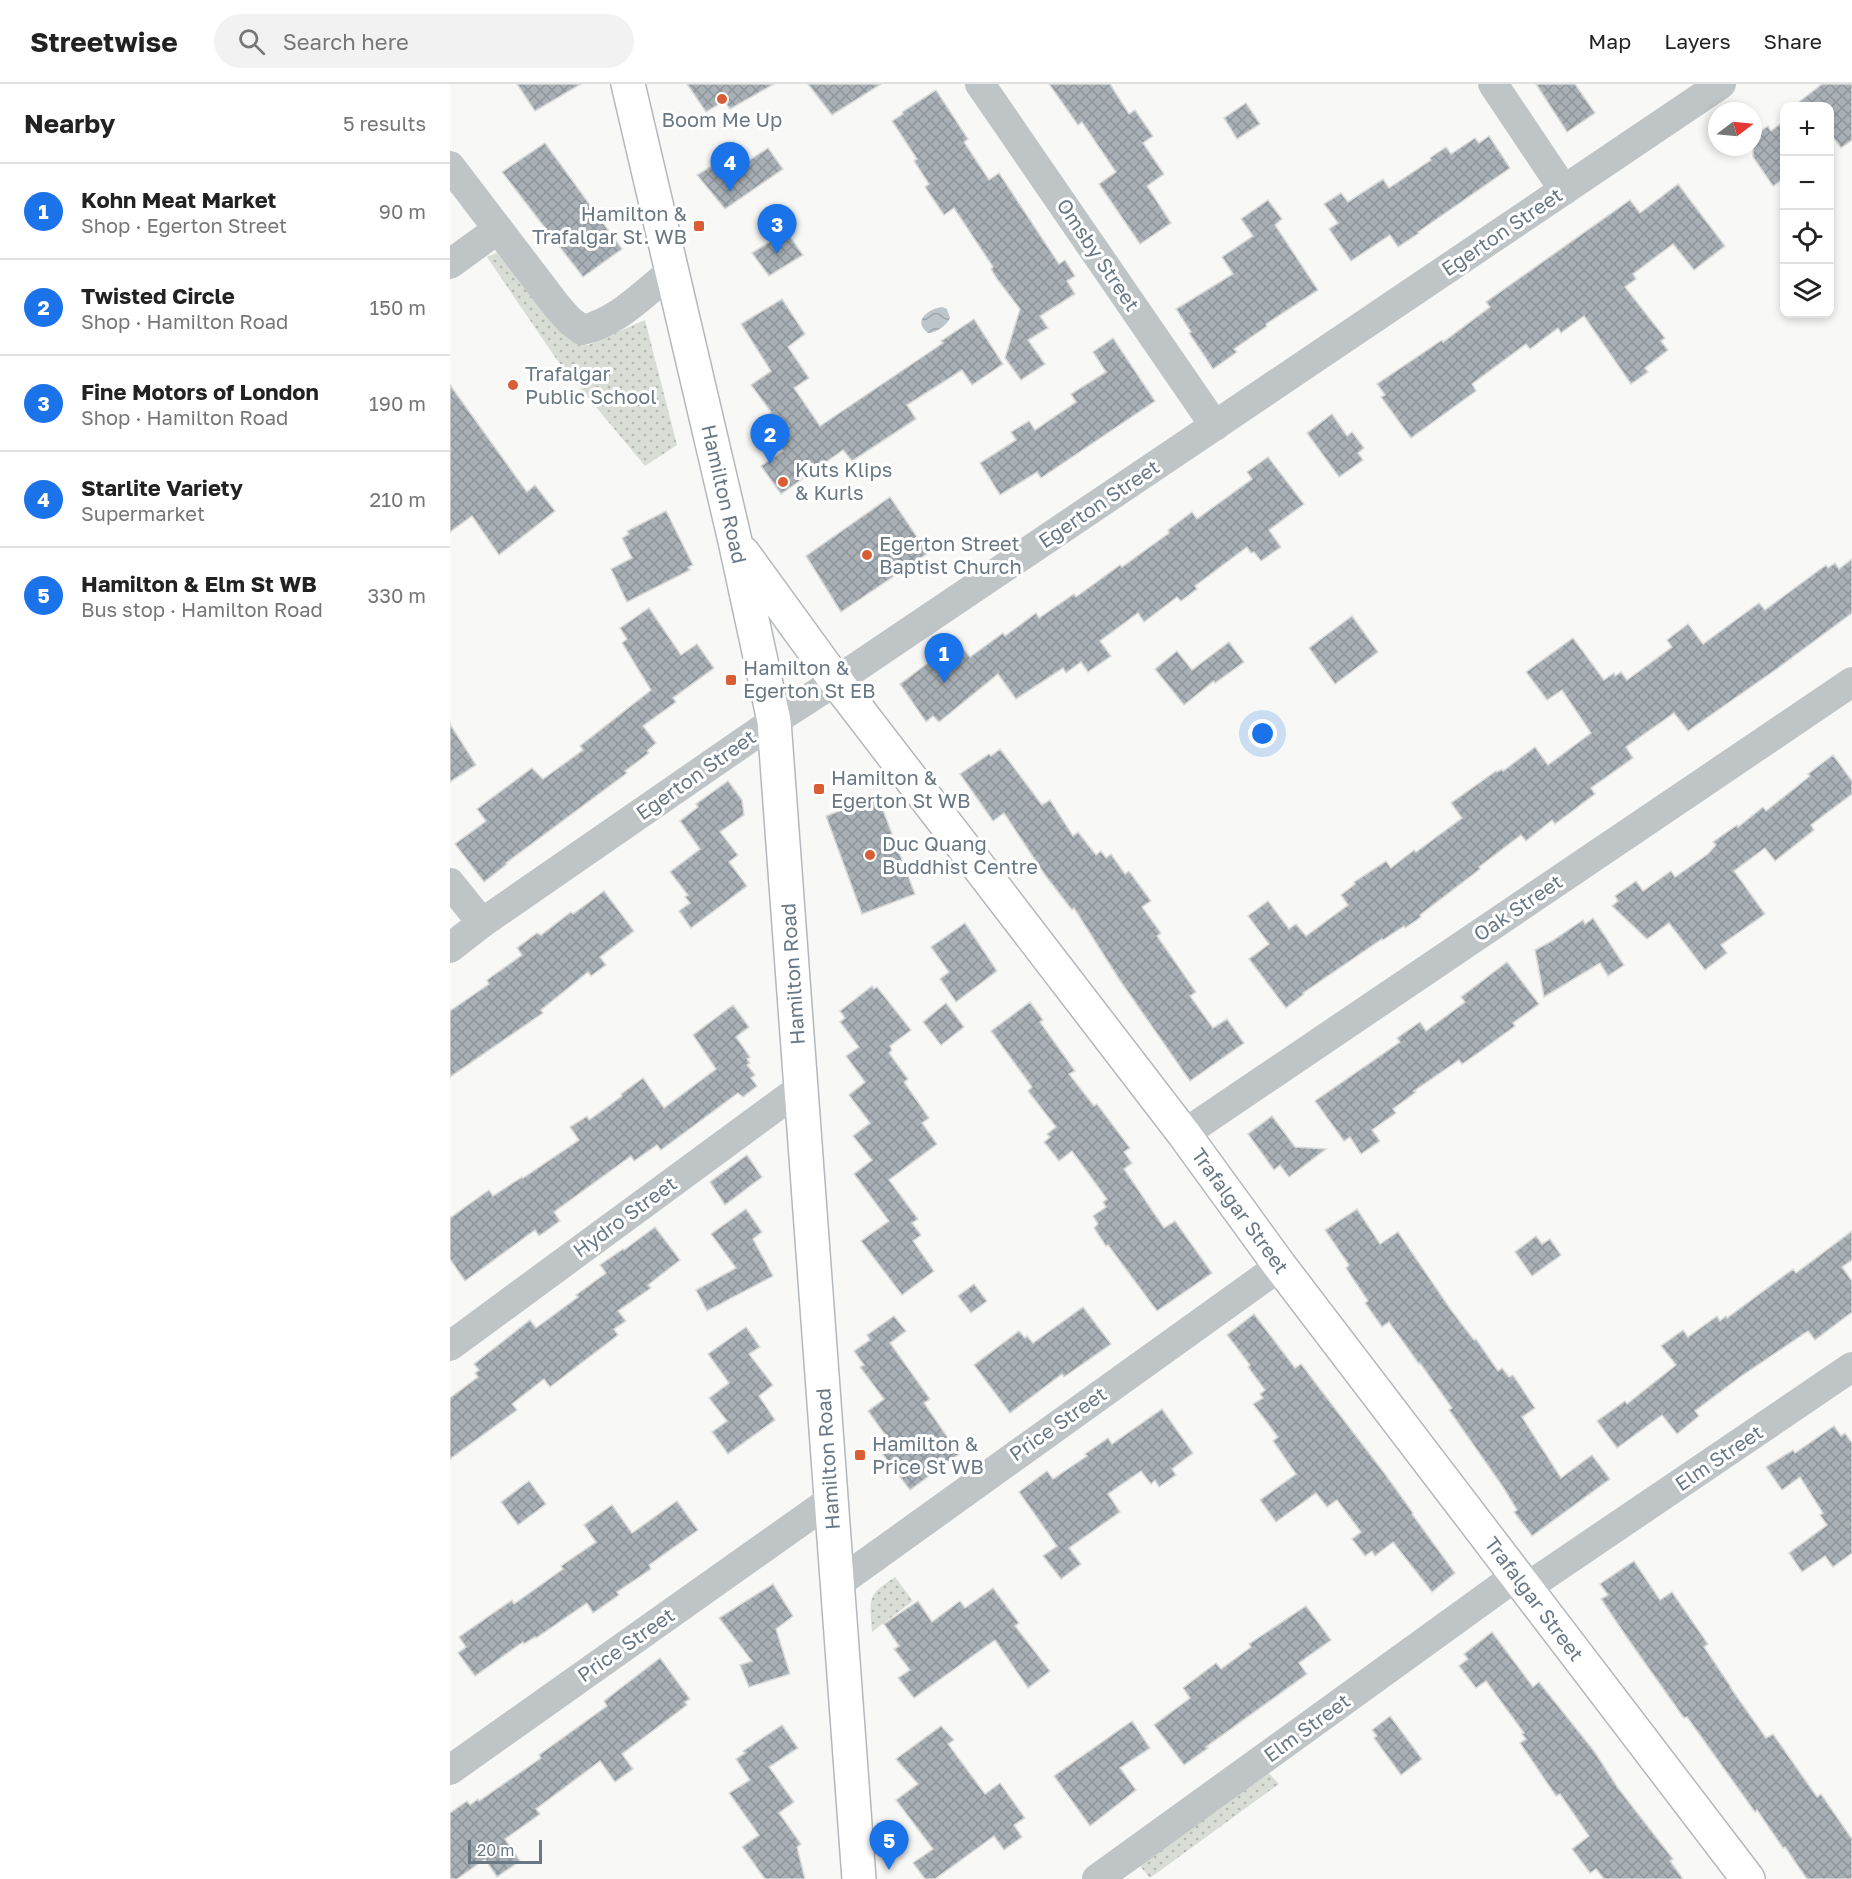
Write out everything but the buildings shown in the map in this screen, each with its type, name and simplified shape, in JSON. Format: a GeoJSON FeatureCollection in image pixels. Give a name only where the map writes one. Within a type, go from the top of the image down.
{"type":"FeatureCollection","features":[{"type":"Feature","properties":{"kind":"main road","name":"Hamilton Road"},"geometry":{"type":"LineString","coordinates":[[628,84],[735,542],[774,721],[859,1879]]}},
{"type":"Feature","properties":{"kind":"main road","name":"Trafalgar Street"},"geometry":{"type":"LineString","coordinates":[[735,542],[836,681],[1184,1134],[1280,1266],[1748,1879]]}},
{"type":"Feature","properties":{"kind":"street","name":"Omsby Street"},"geometry":{"type":"LineString","coordinates":[[980,84],[1215,426]]}},
{"type":"Feature","properties":{"kind":"street"},"geometry":{"type":"LineString","coordinates":[[1493,84],[1564,190]]}},
{"type":"Feature","properties":{"kind":"street","name":"Egerton Street"},"geometry":{"type":"LineString","coordinates":[[450,948],[482,923],[774,721],[1721,84]]}},
{"type":"Feature","properties":{"kind":"street"},"geometry":{"type":"LineString","coordinates":[[450,166],[569,320],[582,330],[596,327],[612,319],[671,272]]}},
{"type":"Feature","properties":{"kind":"street"},"geometry":{"type":"LineString","coordinates":[[450,264],[498,229]]}},
{"type":"Feature","properties":{"kind":"street","name":"Oak Street"},"geometry":{"type":"LineString","coordinates":[[1184,1134],[1852,682]]}},
{"type":"Feature","properties":{"kind":"street"},"geometry":{"type":"LineString","coordinates":[[450,883],[482,923]]}},
{"type":"Feature","properties":{"kind":"street","name":"Hydro Street"},"geometry":{"type":"LineString","coordinates":[[450,1346],[801,1088]]}},
{"type":"Feature","properties":{"kind":"street","name":"Price Street"},"geometry":{"type":"LineString","coordinates":[[837,1584],[1280,1266]]}},
{"type":"Feature","properties":{"kind":"street","name":"Elm Street"},"geometry":{"type":"LineString","coordinates":[[1097,1879],[1521,1582],[1852,1368]]}},
{"type":"Feature","properties":{"kind":"street","name":"Price Street"},"geometry":{"type":"LineString","coordinates":[[450,1770],[831,1500]]}},
{"type":"Feature","properties":{"kind":"shaded area"},"geometry":{"type":"Polygon","coordinates":[[[498,252],[574,341],[588,345],[645,320],[677,445],[645,466],[557,360],[487,257],[498,252]]]}},
{"type":"Feature","properties":{"kind":"shaded area"},"geometry":{"type":"Polygon","coordinates":[[[895,1577],[913,1601],[872,1632],[871,1605],[874,1594],[895,1577]]]}},
{"type":"Feature","properties":{"kind":"shaded area"},"geometry":{"type":"Polygon","coordinates":[[[1267,1771],[1279,1784],[1150,1878],[1140,1866],[1267,1771]]]}},
{"type":"Feature","properties":{"kind":"water"},"geometry":{"type":"Polygon","coordinates":[[[942,307],[947,309],[950,318],[946,324],[928,333],[921,324],[924,316],[942,307]]]}},
{"type":"Feature","properties":{"kind":"place","name":"Boom Me Up"},"geometry":{"type":"Point","coordinates":[722,99]}},
{"type":"Feature","properties":{"kind":"place","name":"Starlite Variety"},"geometry":{"type":"Point","coordinates":[730,192]}},
{"type":"Feature","properties":{"kind":"place","name":"Hamilton & Trafalgar St. WB"},"geometry":{"type":"Point","coordinates":[699,226]}},
{"type":"Feature","properties":{"kind":"place","name":"Fine Motors of London"},"geometry":{"type":"Point","coordinates":[777,254]}},
{"type":"Feature","properties":{"kind":"place","name":"Trafalgar Public School"},"geometry":{"type":"Point","coordinates":[513,385]}},
{"type":"Feature","properties":{"kind":"place","name":"Twisted Circle"},"geometry":{"type":"Point","coordinates":[770,464]}},
{"type":"Feature","properties":{"kind":"place","name":"Kuts Klips & Kurls"},"geometry":{"type":"Point","coordinates":[783,482]}},
{"type":"Feature","properties":{"kind":"place","name":"Egerton Street Baptist Church"},"geometry":{"type":"Point","coordinates":[867,555]}},
{"type":"Feature","properties":{"kind":"place","name":"Hamilton & Egerton St EB"},"geometry":{"type":"Point","coordinates":[731,680]}},
{"type":"Feature","properties":{"kind":"place","name":"Kohn Meat Market"},"geometry":{"type":"Point","coordinates":[944,683]}},
{"type":"Feature","properties":{"kind":"place","name":"Hamilton & Egerton St WB"},"geometry":{"type":"Point","coordinates":[819,789]}},
{"type":"Feature","properties":{"kind":"place","name":"Duc Quang Buddhist Centre"},"geometry":{"type":"Point","coordinates":[870,855]}},
{"type":"Feature","properties":{"kind":"place","name":"Hamilton & Price St WB"},"geometry":{"type":"Point","coordinates":[860,1455]}},
{"type":"Feature","properties":{"kind":"place","name":"Hamilton & Elm St WB"},"geometry":{"type":"Point","coordinates":[889,1870]}}]}
